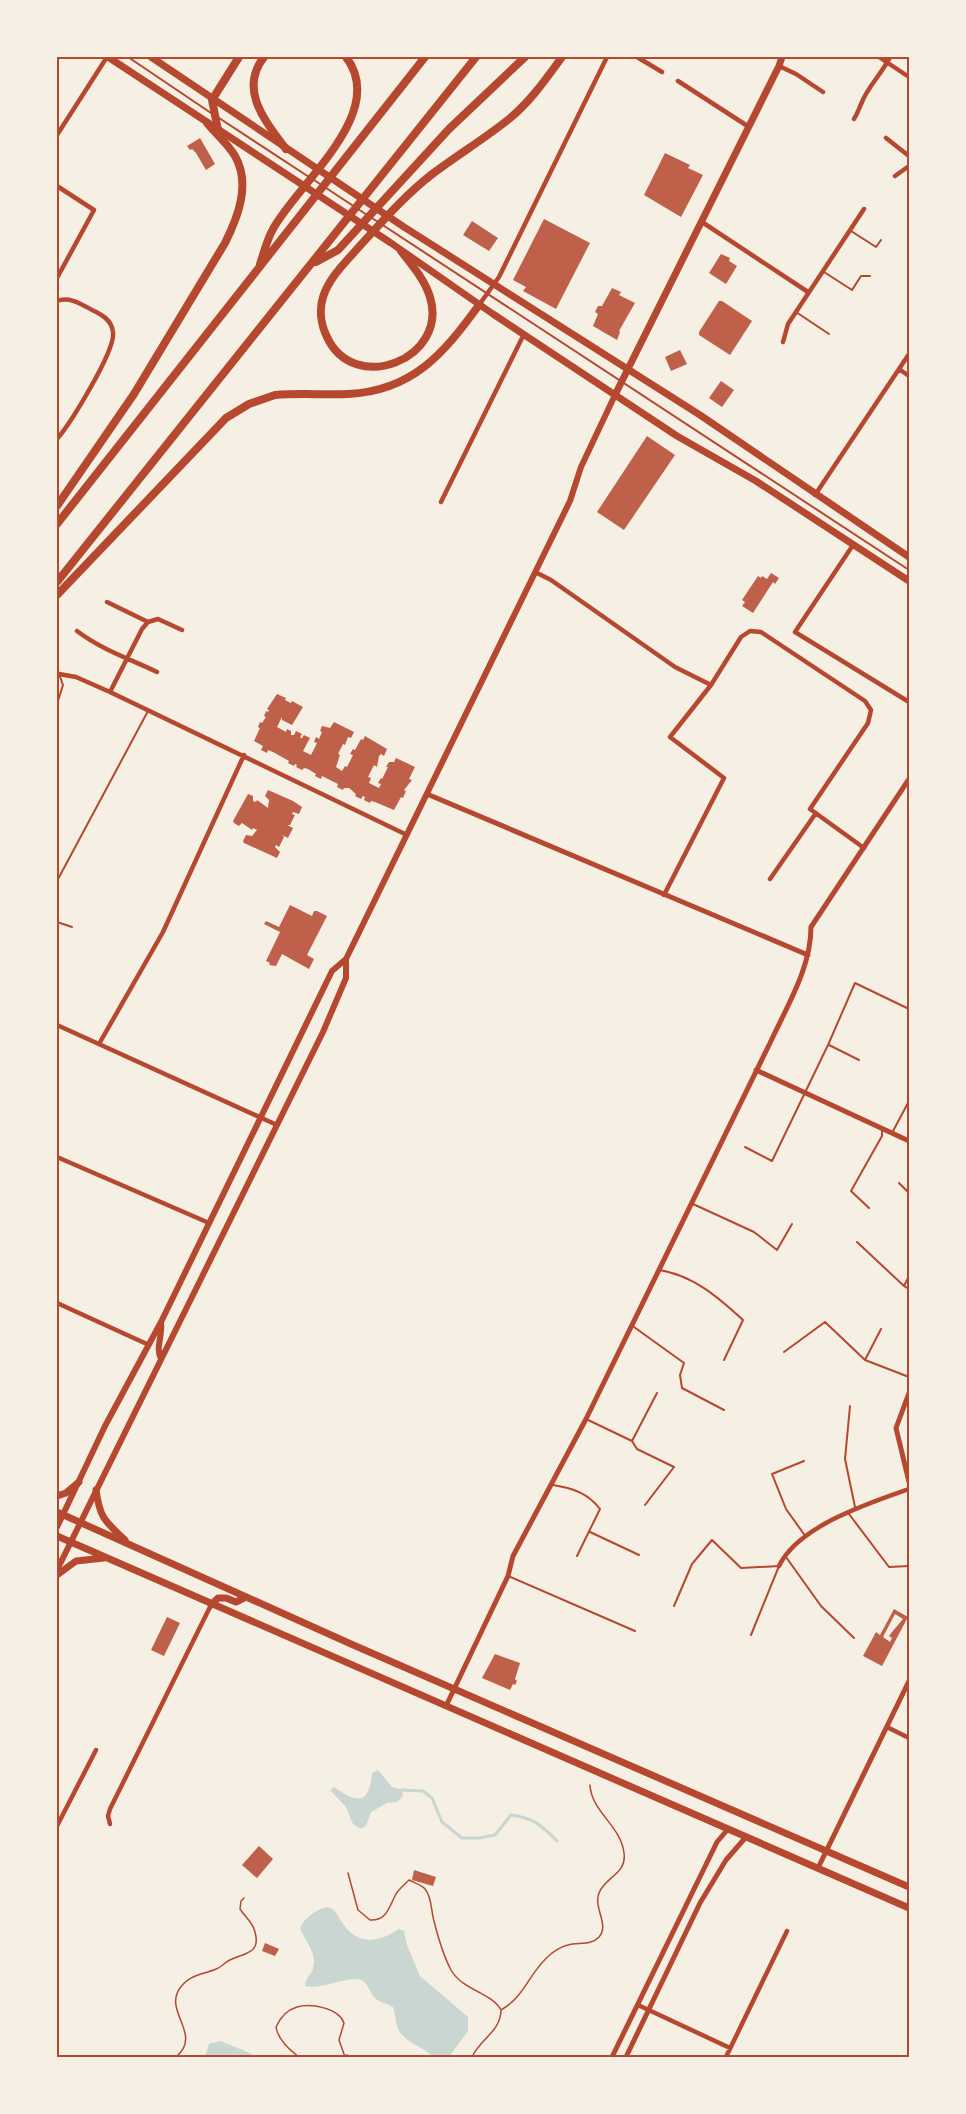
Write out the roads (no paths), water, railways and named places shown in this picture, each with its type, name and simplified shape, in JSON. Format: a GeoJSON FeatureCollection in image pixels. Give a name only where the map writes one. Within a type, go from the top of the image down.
{"type":"FeatureCollection","features":[{"type":"Feature","properties":{"kind":"highway"},"geometry":{"type":"LineString","coordinates":[[218,130],[212,100],[240,57]]}},
{"type":"Feature","properties":{"kind":"highway"},"geometry":{"type":"LineString","coordinates":[[264,57],[254,82],[256,102],[264,119],[286,149]]}},
{"type":"Feature","properties":{"kind":"highway"},"geometry":{"type":"LineString","coordinates":[[257,272],[273,229],[334,146],[353,114],[358,95],[358,84],[346,57]]}},
{"type":"Feature","properties":{"kind":"highway"},"geometry":{"type":"LineString","coordinates":[[392,98],[419,57]]}},
{"type":"Feature","properties":{"kind":"highway"},"geometry":{"type":"LineString","coordinates":[[57,524],[425,57]]}},
{"type":"Feature","properties":{"kind":"highway"},"geometry":{"type":"LineString","coordinates":[[57,582],[476,57]]}},
{"type":"Feature","properties":{"kind":"highway"},"geometry":{"type":"LineString","coordinates":[[312,264],[338,250],[449,129],[525,57]]}},
{"type":"Feature","properties":{"kind":"highway"},"geometry":{"type":"LineString","coordinates":[[401,251],[421,279],[429,295],[432,308],[430,330],[419,348],[400,361],[376,367],[354,364],[335,349],[324,330],[321,309],[328,284],[390,211],[431,175],[511,118],[538,89],[562,57]]}},
{"type":"Feature","properties":{"kind":"highway"},"geometry":{"type":"LineString","coordinates":[[57,506],[134,394],[225,243],[236,220],[242,189],[240,169],[235,156],[207,123]]}},
{"type":"Feature","properties":{"kind":"highway"},"geometry":{"type":"LineString","coordinates":[[57,595],[207,437],[237,410],[275,395],[361,393],[401,382],[434,361],[479,304]]}},
{"type":"Feature","properties":{"kind":"main road"},"geometry":{"type":"LineString","coordinates":[[108,57],[391,243],[677,436],[756,481],[909,581]]}},
{"type":"Feature","properties":{"kind":"main road"},"geometry":{"type":"LineString","coordinates":[[151,57],[404,227],[731,435],[815,495],[909,557]]}},
{"type":"Feature","properties":{"kind":"main road"},"geometry":{"type":"LineString","coordinates":[[57,1527],[60,1513],[80,1482],[105,1426],[161,1322],[332,971],[346,959],[570,501],[581,467],[615,395],[749,128],[782,57]]}},
{"type":"Feature","properties":{"kind":"main road"},"geometry":{"type":"LineString","coordinates":[[779,66],[787,57]]}},
{"type":"Feature","properties":{"kind":"main road"},"geometry":{"type":"LineString","coordinates":[[57,1570],[322,1032],[346,978],[346,959]]}},
{"type":"Feature","properties":{"kind":"main road"},"geometry":{"type":"LineString","coordinates":[[161,1322],[162,1330],[158,1349],[161,1359]]}},
{"type":"Feature","properties":{"kind":"main road"},"geometry":{"type":"LineString","coordinates":[[57,1496],[66,1493],[80,1482]]}},
{"type":"Feature","properties":{"kind":"main road"},"geometry":{"type":"LineString","coordinates":[[96,1490],[98,1507],[103,1519],[129,1544]]}},
{"type":"Feature","properties":{"kind":"main road"},"geometry":{"type":"LineString","coordinates":[[60,1513],[454,1689],[909,1887]]}},
{"type":"Feature","properties":{"kind":"main road"},"geometry":{"type":"LineString","coordinates":[[57,1536],[909,1908]]}},
{"type":"Feature","properties":{"kind":"main road"},"geometry":{"type":"LineString","coordinates":[[57,1575],[76,1561],[106,1558]]}},
{"type":"Feature","properties":{"kind":"main road"},"geometry":{"type":"LineString","coordinates":[[211,1605],[218,1598],[236,1602],[246,1597]]}},
{"type":"Feature","properties":{"kind":"street"},"geometry":{"type":"LineString","coordinates":[[57,135],[108,57]]}},
{"type":"Feature","properties":{"kind":"street"},"geometry":{"type":"LineString","coordinates":[[479,304],[494,284],[607,57]]}},
{"type":"Feature","properties":{"kind":"street"},"geometry":{"type":"LineString","coordinates":[[637,57],[662,72]]}},
{"type":"Feature","properties":{"kind":"street"},"geometry":{"type":"LineString","coordinates":[[879,57],[909,77]]}},
{"type":"Feature","properties":{"kind":"street"},"geometry":{"type":"LineString","coordinates":[[855,119],[862,101],[890,57]]}},
{"type":"Feature","properties":{"kind":"street"},"geometry":{"type":"LineString","coordinates":[[779,66],[823,92]]}},
{"type":"Feature","properties":{"kind":"street"},"geometry":{"type":"LineString","coordinates":[[678,81],[749,128]]}},
{"type":"Feature","properties":{"kind":"street"},"geometry":{"type":"LineString","coordinates":[[886,138],[909,156]]}},
{"type":"Feature","properties":{"kind":"street"},"geometry":{"type":"LineString","coordinates":[[895,176],[909,166]]}},
{"type":"Feature","properties":{"kind":"street"},"geometry":{"type":"LineString","coordinates":[[57,186],[94,210],[57,278]]}},
{"type":"Feature","properties":{"kind":"street"},"geometry":{"type":"LineString","coordinates":[[783,342],[788,324],[864,208]]}},
{"type":"Feature","properties":{"kind":"street"},"geometry":{"type":"LineString","coordinates":[[702,222],[808,292]]}},
{"type":"Feature","properties":{"kind":"street"},"geometry":{"type":"LineString","coordinates":[[57,301],[69,299],[105,316],[114,332],[112,343],[83,402],[57,440]]}},
{"type":"Feature","properties":{"kind":"street"},"geometry":{"type":"LineString","coordinates":[[441,502],[524,334]]}},
{"type":"Feature","properties":{"kind":"street"},"geometry":{"type":"LineString","coordinates":[[815,495],[909,354]]}},
{"type":"Feature","properties":{"kind":"street"},"geometry":{"type":"LineString","coordinates":[[899,369],[909,376]]}},
{"type":"Feature","properties":{"kind":"street"},"geometry":{"type":"LineString","coordinates":[[853,545],[795,632],[907,701],[909,694]]}},
{"type":"Feature","properties":{"kind":"street"},"geometry":{"type":"LineString","coordinates":[[535,572],[551,580],[675,667],[711,685]]}},
{"type":"Feature","properties":{"kind":"street"},"geometry":{"type":"LineString","coordinates":[[107,602],[148,622]]}},
{"type":"Feature","properties":{"kind":"street"},"geometry":{"type":"LineString","coordinates":[[110,692],[142,629],[148,622],[158,619],[182,630]]}},
{"type":"Feature","properties":{"kind":"street"},"geometry":{"type":"LineString","coordinates":[[77,631],[94,644],[128,657],[157,672]]}},
{"type":"Feature","properties":{"kind":"street"},"geometry":{"type":"LineString","coordinates":[[664,895],[723,778],[670,737],[711,685],[741,638],[750,631],[761,632],[865,701],[871,710],[868,723],[810,809],[864,848]]}},
{"type":"Feature","properties":{"kind":"street"},"geometry":{"type":"LineString","coordinates":[[58,674],[76,677],[110,692],[407,835]]}},
{"type":"Feature","properties":{"kind":"street"},"geometry":{"type":"LineString","coordinates":[[99,1044],[163,932],[244,755]]}},
{"type":"Feature","properties":{"kind":"street"},"geometry":{"type":"LineString","coordinates":[[446,1706],[508,1576],[513,1556],[586,1419],[798,981],[811,943],[811,927],[909,779]]}},
{"type":"Feature","properties":{"kind":"street"},"geometry":{"type":"LineString","coordinates":[[427,794],[808,955]]}},
{"type":"Feature","properties":{"kind":"street"},"geometry":{"type":"LineString","coordinates":[[770,879],[816,813]]}},
{"type":"Feature","properties":{"kind":"street"},"geometry":{"type":"LineString","coordinates":[[57,1025],[277,1125]]}},
{"type":"Feature","properties":{"kind":"street"},"geometry":{"type":"LineString","coordinates":[[756,1070],[909,1141]]}},
{"type":"Feature","properties":{"kind":"street"},"geometry":{"type":"LineString","coordinates":[[57,1157],[209,1223]]}},
{"type":"Feature","properties":{"kind":"street"},"geometry":{"type":"LineString","coordinates":[[57,1303],[149,1345]]}},
{"type":"Feature","properties":{"kind":"street"},"geometry":{"type":"LineString","coordinates":[[909,1393],[896,1428],[909,1482]]}},
{"type":"Feature","properties":{"kind":"street"},"geometry":{"type":"LineString","coordinates":[[779,1566],[784,1555],[806,1537],[848,1512],[909,1489]]}},
{"type":"Feature","properties":{"kind":"street"},"geometry":{"type":"LineString","coordinates":[[110,1824],[108,1816],[110,1809],[211,1605]]}},
{"type":"Feature","properties":{"kind":"street"},"geometry":{"type":"LineString","coordinates":[[818,1868],[909,1681]]}},
{"type":"Feature","properties":{"kind":"street"},"geometry":{"type":"LineString","coordinates":[[887,1727],[909,1738]]}},
{"type":"Feature","properties":{"kind":"street"},"geometry":{"type":"LineString","coordinates":[[57,1826],[96,1750]]}},
{"type":"Feature","properties":{"kind":"street"},"geometry":{"type":"LineString","coordinates":[[612,2057],[717,1842],[728,1829]]}},
{"type":"Feature","properties":{"kind":"street"},"geometry":{"type":"LineString","coordinates":[[626,2057],[700,1903],[726,1860],[746,1837]]}},
{"type":"Feature","properties":{"kind":"street"},"geometry":{"type":"LineString","coordinates":[[726,2057],[787,1931]]}},
{"type":"Feature","properties":{"kind":"street"},"geometry":{"type":"LineString","coordinates":[[638,2005],[730,2048]]}},
{"type":"Feature","properties":{"kind":"lane"},"geometry":{"type":"LineString","coordinates":[[128,57],[909,570]]}},
{"type":"Feature","properties":{"kind":"lane"},"geometry":{"type":"LineString","coordinates":[[850,230],[876,247],[881,240]]}},
{"type":"Feature","properties":{"kind":"lane"},"geometry":{"type":"LineString","coordinates":[[822,271],[852,290],[861,276],[870,276]]}},
{"type":"Feature","properties":{"kind":"lane"},"geometry":{"type":"LineString","coordinates":[[796,312],[829,334]]}},
{"type":"Feature","properties":{"kind":"lane"},"geometry":{"type":"LineString","coordinates":[[57,704],[63,685],[58,674]]}},
{"type":"Feature","properties":{"kind":"lane"},"geometry":{"type":"LineString","coordinates":[[57,881],[148,711]]}},
{"type":"Feature","properties":{"kind":"lane"},"geometry":{"type":"LineString","coordinates":[[57,922],[72,927]]}},
{"type":"Feature","properties":{"kind":"lane"},"geometry":{"type":"LineString","coordinates":[[745,1147],[772,1161],[855,983],[909,1009]]}},
{"type":"Feature","properties":{"kind":"lane"},"geometry":{"type":"LineString","coordinates":[[828,1045],[858,1060]]}},
{"type":"Feature","properties":{"kind":"lane"},"geometry":{"type":"LineString","coordinates":[[892,1133],[909,1101]]}},
{"type":"Feature","properties":{"kind":"lane"},"geometry":{"type":"LineString","coordinates":[[869,1208],[851,1191],[882,1136],[881,1128]]}},
{"type":"Feature","properties":{"kind":"lane"},"geometry":{"type":"LineString","coordinates":[[899,1183],[909,1193]]}},
{"type":"Feature","properties":{"kind":"lane"},"geometry":{"type":"LineString","coordinates":[[691,1203],[754,1232],[777,1250],[792,1224]]}},
{"type":"Feature","properties":{"kind":"lane"},"geometry":{"type":"LineString","coordinates":[[857,1242],[904,1287],[909,1289]]}},
{"type":"Feature","properties":{"kind":"lane"},"geometry":{"type":"LineString","coordinates":[[658,1270],[673,1272],[712,1292],[743,1320],[724,1360]]}},
{"type":"Feature","properties":{"kind":"lane"},"geometry":{"type":"LineString","coordinates":[[904,1287],[909,1276]]}},
{"type":"Feature","properties":{"kind":"lane"},"geometry":{"type":"LineString","coordinates":[[784,1352],[825,1322],[865,1360],[909,1377]]}},
{"type":"Feature","properties":{"kind":"lane"},"geometry":{"type":"LineString","coordinates":[[631,1325],[684,1364],[680,1375],[682,1388],[724,1410]]}},
{"type":"Feature","properties":{"kind":"lane"},"geometry":{"type":"LineString","coordinates":[[865,1360],[881,1329]]}},
{"type":"Feature","properties":{"kind":"lane"},"geometry":{"type":"LineString","coordinates":[[632,1441],[657,1393]]}},
{"type":"Feature","properties":{"kind":"lane"},"geometry":{"type":"LineString","coordinates":[[850,1406],[845,1459],[855,1508]]}},
{"type":"Feature","properties":{"kind":"lane"},"geometry":{"type":"LineString","coordinates":[[586,1419],[632,1441],[637,1449],[674,1467],[645,1505]]}},
{"type":"Feature","properties":{"kind":"lane"},"geometry":{"type":"LineString","coordinates":[[901,1454],[909,1454]]}},
{"type":"Feature","properties":{"kind":"lane"},"geometry":{"type":"LineString","coordinates":[[804,1461],[772,1474],[786,1509],[806,1537]]}},
{"type":"Feature","properties":{"kind":"lane"},"geometry":{"type":"LineString","coordinates":[[550,1485],[567,1487],[592,1498],[600,1509],[577,1556]]}},
{"type":"Feature","properties":{"kind":"lane"},"geometry":{"type":"LineString","coordinates":[[848,1512],[889,1567],[909,1566]]}},
{"type":"Feature","properties":{"kind":"lane"},"geometry":{"type":"LineString","coordinates":[[589,1532],[639,1555]]}},
{"type":"Feature","properties":{"kind":"lane"},"geometry":{"type":"LineString","coordinates":[[674,1606],[692,1564],[712,1540],[741,1568],[779,1566],[751,1635]]}},
{"type":"Feature","properties":{"kind":"lane"},"geometry":{"type":"LineString","coordinates":[[784,1555],[821,1606],[854,1638]]}},
{"type":"Feature","properties":{"kind":"lane"},"geometry":{"type":"LineString","coordinates":[[508,1576],[635,1630]]}},
{"type":"Feature","properties":{"kind":"waterway"},"geometry":{"type":"LineString","coordinates":[[402,1790],[423,1791],[432,1798],[442,1822],[462,1838],[495,1835],[511,1815],[537,1823],[557,1841]]}}]}
